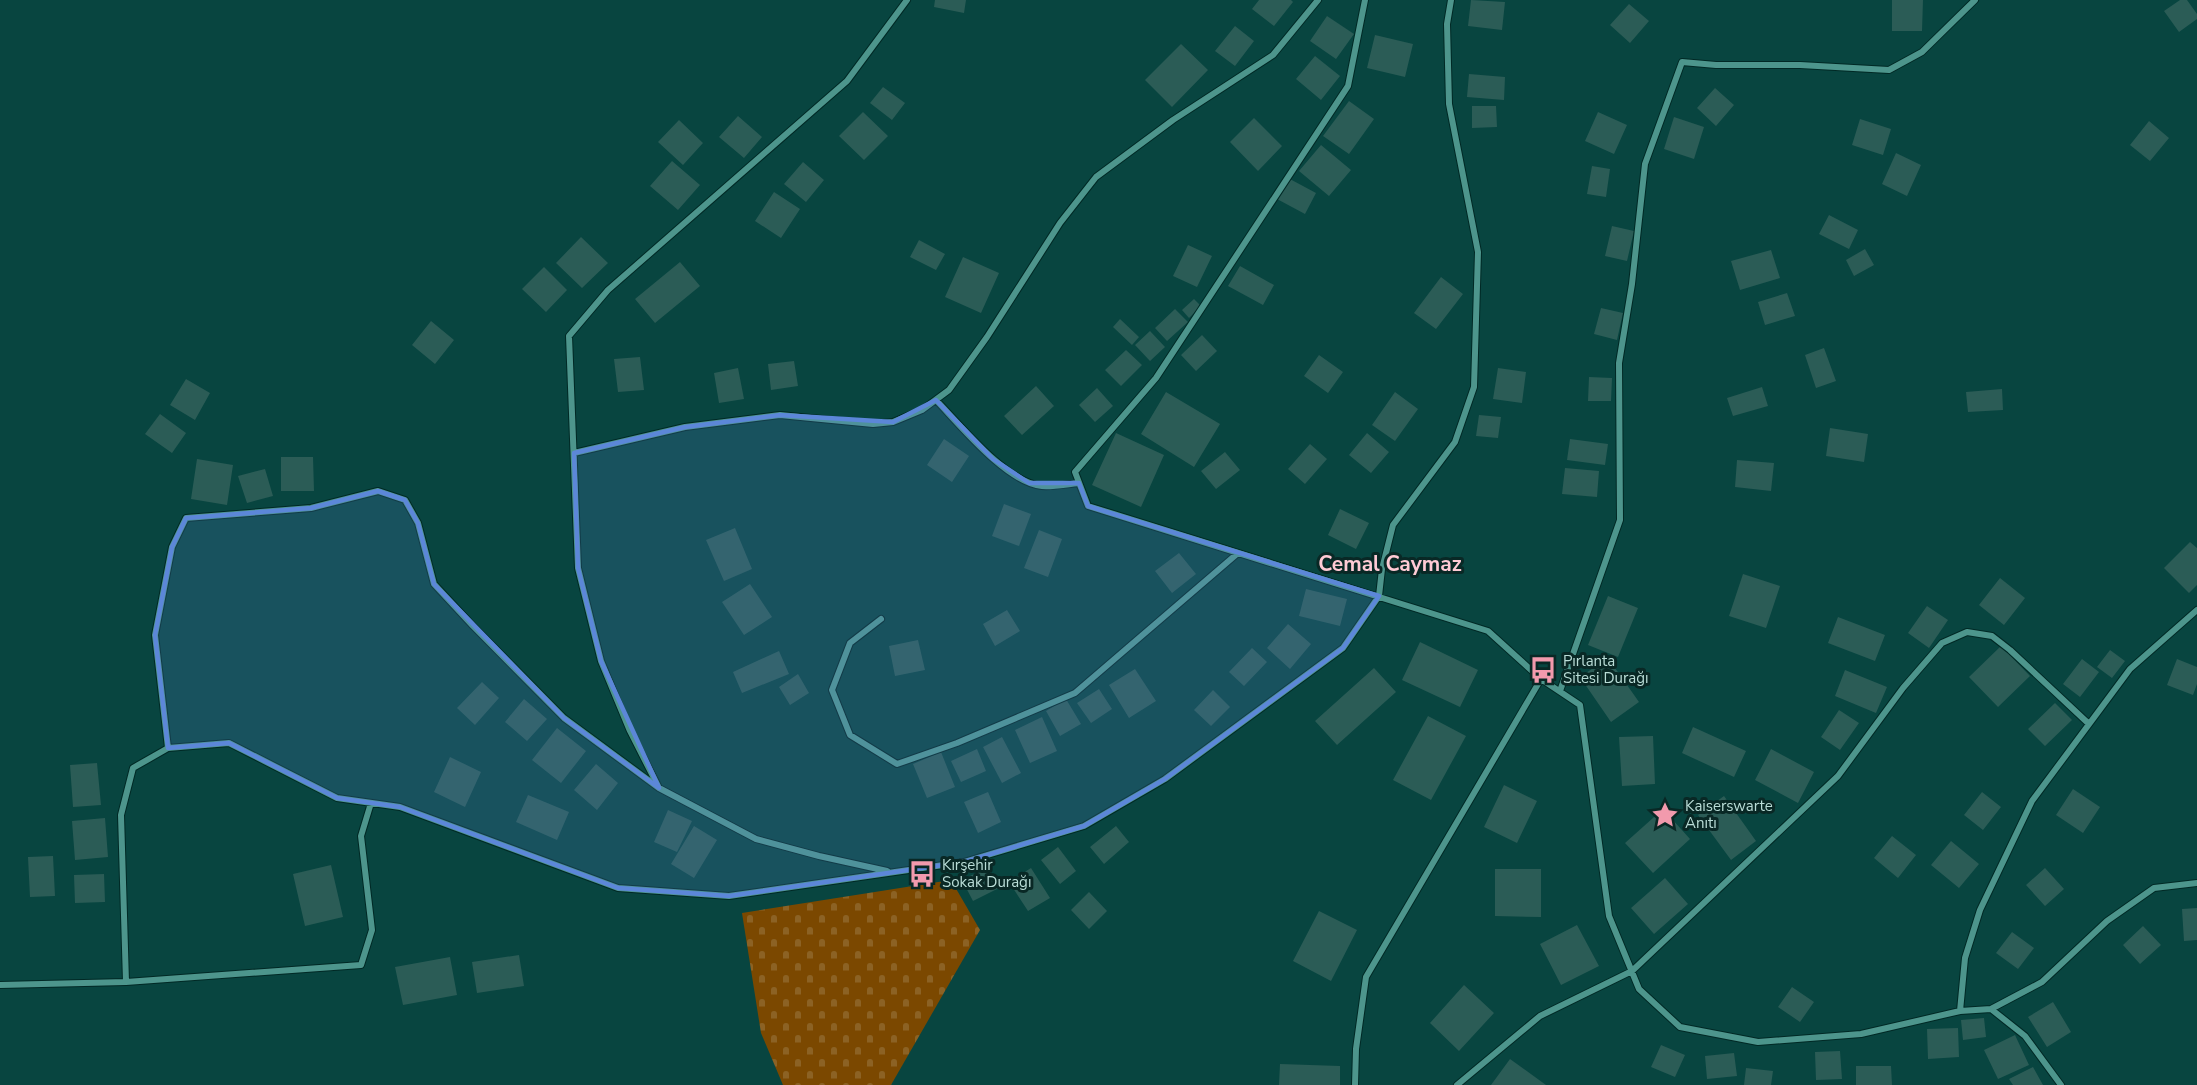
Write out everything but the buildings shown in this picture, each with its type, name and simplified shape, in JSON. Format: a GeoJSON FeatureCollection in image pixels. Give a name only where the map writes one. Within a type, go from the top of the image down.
{"type":"FeatureCollection","features":[{"type":"Feature","properties":{"kind":"street"},"geometry":{"type":"LineString","coordinates":[[659,788],[630,731],[598,651],[578,568],[569,336],[608,291],[847,81],[907,0]]}},
{"type":"Feature","properties":{"kind":"street"},"geometry":{"type":"LineString","coordinates":[[574,453],[685,427],[780,415],[873,424],[894,422],[922,410],[949,390],[987,337],[1060,223],[1096,177],[1173,120],[1273,55],[1318,0]]}},
{"type":"Feature","properties":{"kind":"street"},"geometry":{"type":"LineString","coordinates":[[1365,0],[1348,86],[1156,378],[1075,472],[1088,506],[1488,631],[1541,679],[1580,705],[1609,916],[1639,989],[1680,1027],[1758,1042],[1861,1034],[1960,1011],[1991,1009],[2042,982],[2107,921],[2154,888],[2197,883]]}},
{"type":"Feature","properties":{"kind":"street"},"geometry":{"type":"LineString","coordinates":[[126,982],[121,815],[133,768],[168,748],[229,743],[337,798],[400,807],[618,888],[729,896],[964,862],[1084,826],[1164,779],[1343,648],[1379,596],[1382,569],[1393,525],[1455,442],[1474,387],[1478,252],[1449,104],[1447,24],[1451,0]]}},
{"type":"Feature","properties":{"kind":"street"},"geometry":{"type":"LineString","coordinates":[[1560,691],[1620,520],[1619,363],[1632,284],[1645,164],[1682,62],[1889,70],[1922,52],[1975,0]]}},
{"type":"Feature","properties":{"kind":"street"},"geometry":{"type":"LineString","coordinates":[[936,400],[993,459],[1029,483],[1043,486],[1079,483]]}},
{"type":"Feature","properties":{"kind":"street"},"geometry":{"type":"LineString","coordinates":[[168,748],[155,635],[172,547],[186,518],[311,508],[378,492],[405,500],[418,523],[434,584],[472,626],[564,718],[659,788],[756,839],[892,872]]}},
{"type":"Feature","properties":{"kind":"street"},"geometry":{"type":"LineString","coordinates":[[881,619],[850,643],[832,690],[850,735],[897,764],[957,743],[1075,693],[1238,553]]}},
{"type":"Feature","properties":{"kind":"street"},"geometry":{"type":"LineString","coordinates":[[1960,1011],[1965,958],[1980,910],[2032,801],[2130,669],[2197,610]]}},
{"type":"Feature","properties":{"kind":"street"},"geometry":{"type":"LineString","coordinates":[[1457,1085],[1540,1016],[1632,971],[1838,776],[1903,687],[1942,643],[1967,632],[1992,636],[2089,724]]}},
{"type":"Feature","properties":{"kind":"street"},"geometry":{"type":"LineString","coordinates":[[1355,1085],[1356,1049],[1366,977],[1541,679]]}},
{"type":"Feature","properties":{"kind":"street"},"geometry":{"type":"LineString","coordinates":[[0,985],[126,982],[361,965],[372,930],[361,836],[371,803]]}},
{"type":"Feature","properties":{"kind":"street"},"geometry":{"type":"LineString","coordinates":[[1991,1009],[2025,1036],[2061,1085]]}},
{"type":"Feature","properties":{"kind":"highlighted area"},"geometry":{"type":"Polygon","coordinates":[[[936,400],[993,459],[1029,483],[1079,483],[1088,506],[1379,596],[1343,648],[1165,779],[1084,826],[964,862],[729,896],[618,888],[400,807],[337,798],[229,743],[168,748],[155,635],[172,547],[186,518],[311,508],[378,491],[405,500],[418,523],[434,584],[564,718],[659,788],[601,661],[578,568],[574,453],[685,427],[780,415],[893,422],[936,400]]]}},
{"type":"Feature","properties":{"kind":"green space"},"geometry":{"type":"Polygon","coordinates":[[[951,880],[980,930],[891,1085],[783,1085],[761,1033],[742,913],[951,880]]]}},
{"type":"Feature","properties":{"kind":"place","name":"Pırlanta Sitesi Durağı"},"geometry":{"type":"Point","coordinates":[1543,670]}},
{"type":"Feature","properties":{"kind":"place","name":"Kaiserswarte Anıtı"},"geometry":{"type":"Point","coordinates":[1665,815]}},
{"type":"Feature","properties":{"kind":"place","name":"Kırşehir Sokak Durağı"},"geometry":{"type":"Point","coordinates":[922,874]}},
{"type":"Feature","properties":{"kind":"district","name":"Cemal Caymaz"},"geometry":{"type":"Point","coordinates":[1390,564]}}]}
